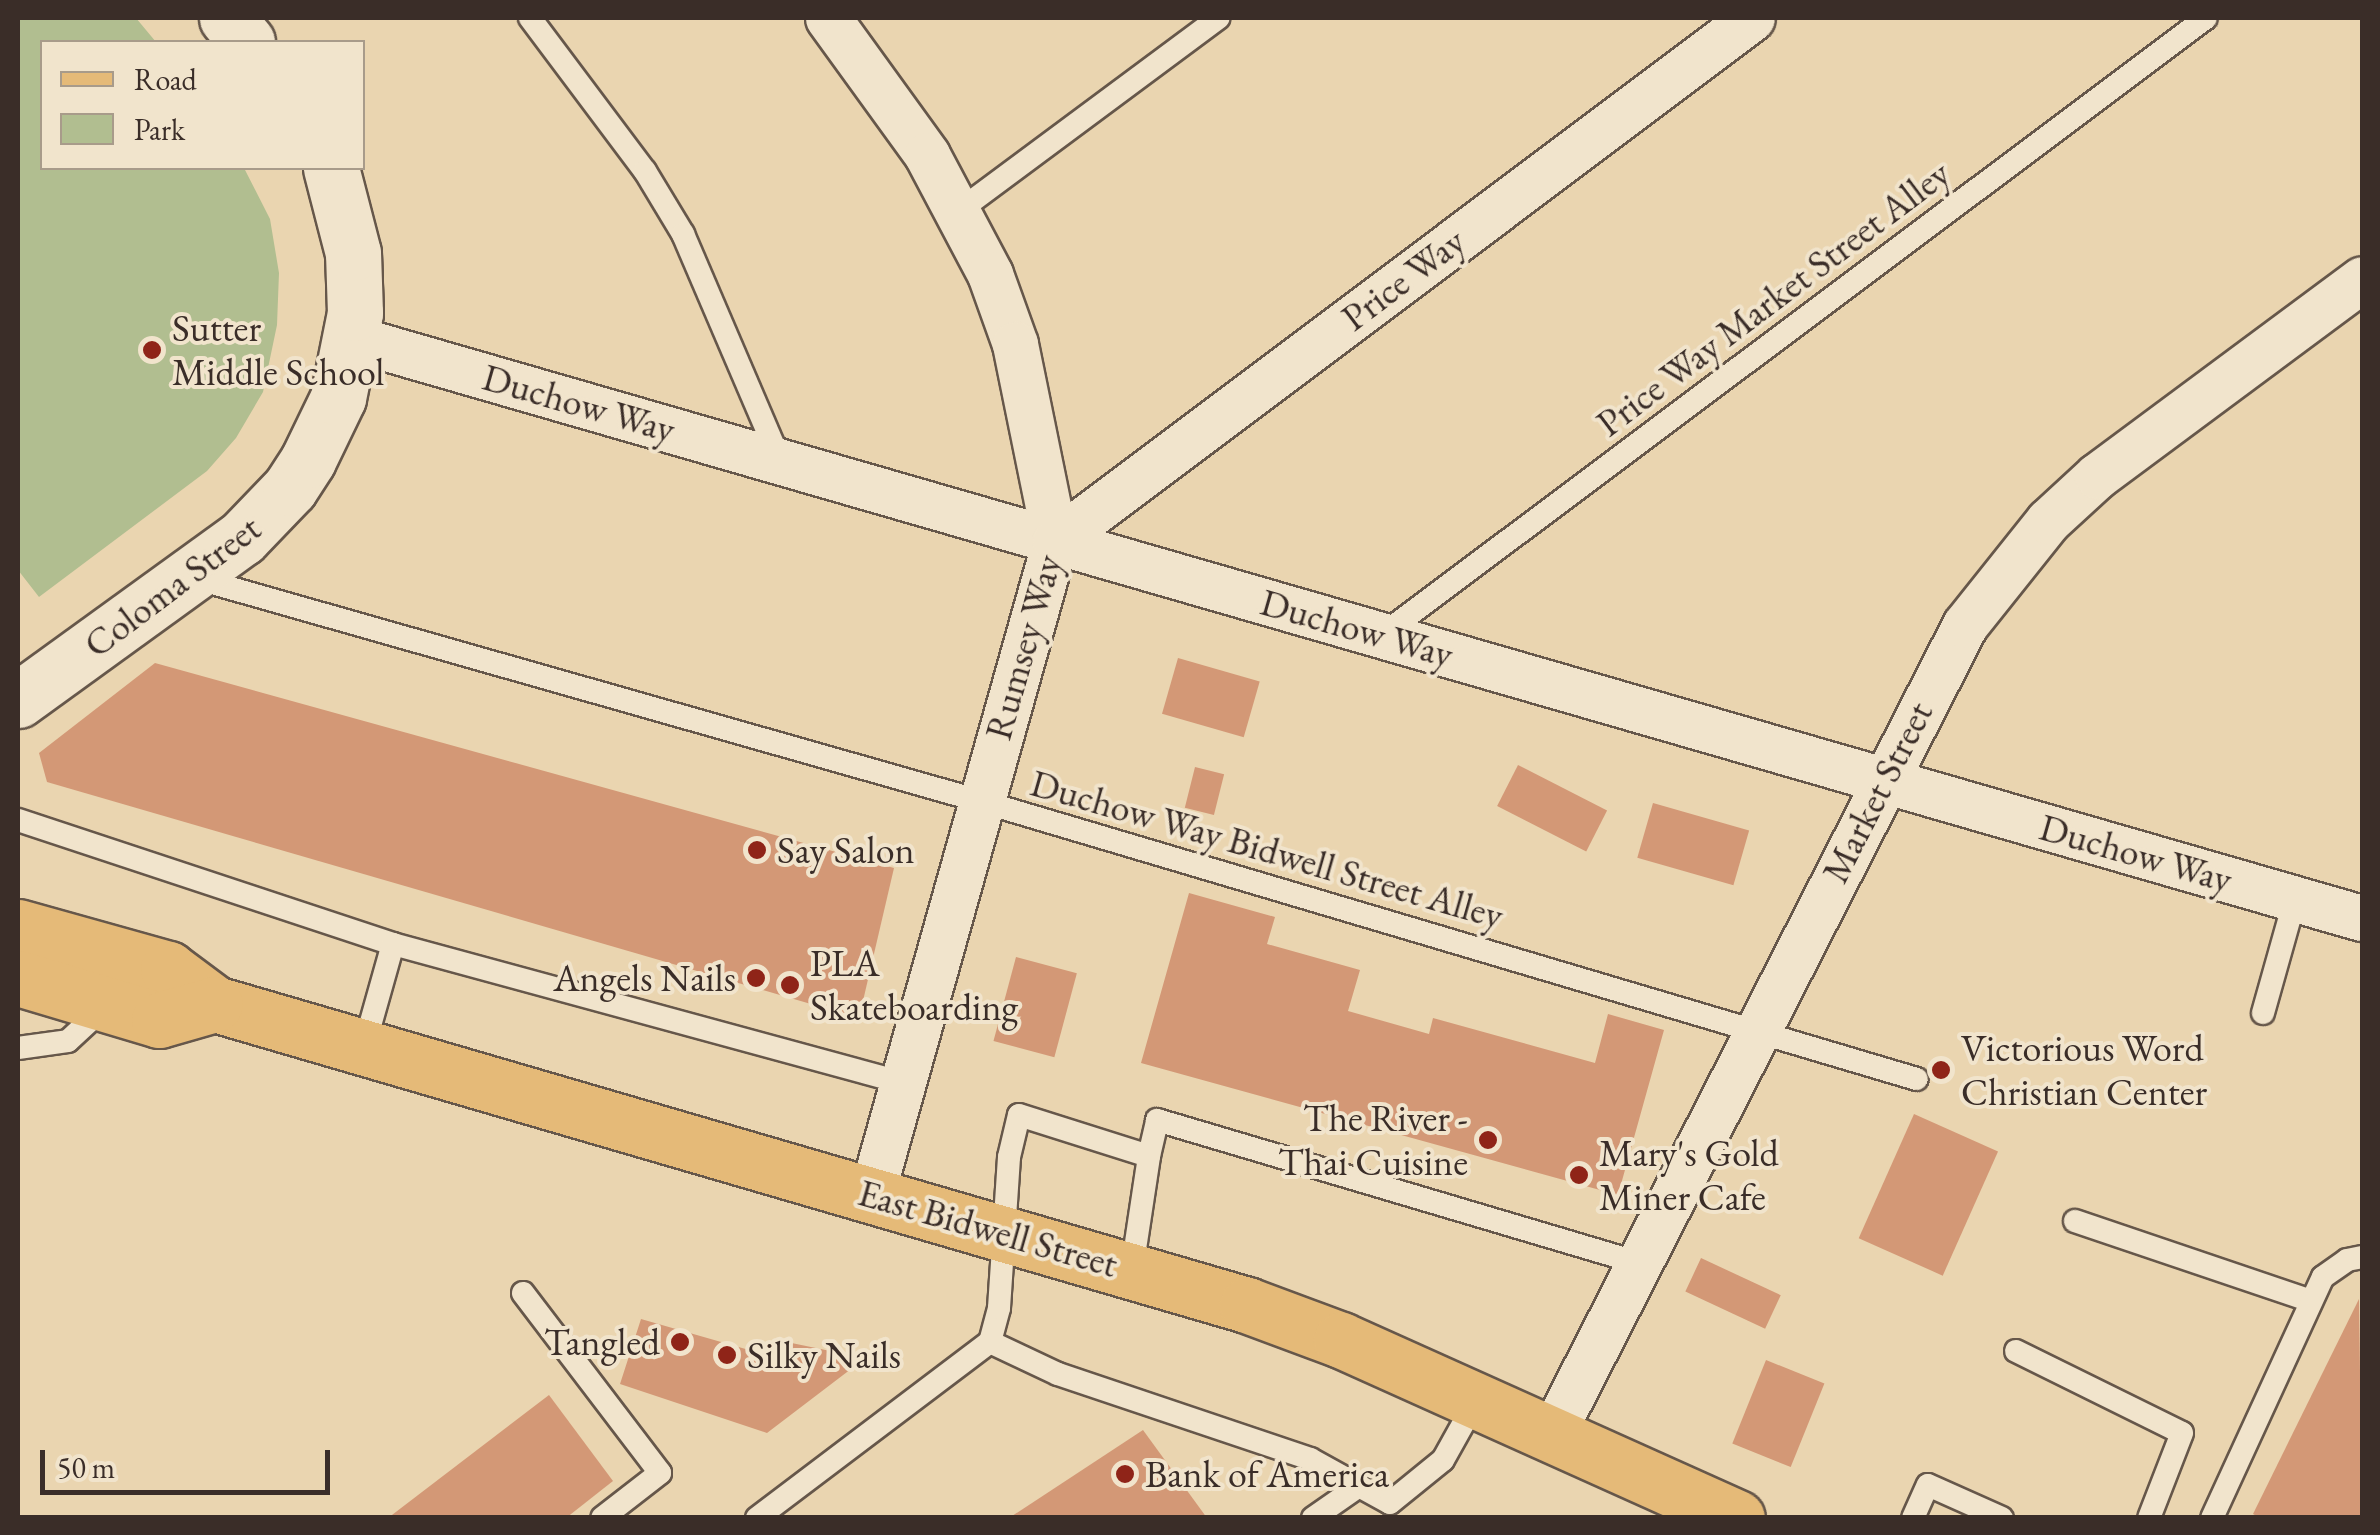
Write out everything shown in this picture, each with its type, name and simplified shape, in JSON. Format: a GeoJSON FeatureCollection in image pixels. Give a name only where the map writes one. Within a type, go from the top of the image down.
{"type":"FeatureCollection","features":[{"type":"Feature","properties":{"kind":"main road","name":"East Bidwell Street"},"geometry":{"type":"LineString","coordinates":[[18,927],[168,969],[214,1004],[1132,1268],[1341,1340],[1552,1434],[1703,1511]]}},
{"type":"Feature","properties":{"kind":"main road"},"geometry":{"type":"LineString","coordinates":[[18,978],[159,1020],[214,1004]]}},
{"type":"Feature","properties":{"kind":"street"},"geometry":{"type":"LineString","coordinates":[[227,18],[245,40]]}},
{"type":"Feature","properties":{"kind":"street","name":"Rumsey Way"},"geometry":{"type":"LineString","coordinates":[[828,18],[927,155],[960,210],[990,274],[1015,344],[1054,541],[871,1196]]}},
{"type":"Feature","properties":{"kind":"street","name":"Price Way"},"geometry":{"type":"LineString","coordinates":[[1054,541],[1752,18]]}},
{"type":"Feature","properties":{"kind":"street","name":"Coloma Street"},"geometry":{"type":"LineString","coordinates":[[18,700],[192,577],[242,538],[290,488],[338,398],[352,338],[354,253],[333,170]]}},
{"type":"Feature","properties":{"kind":"street","name":"Market Street"},"geometry":{"type":"LineString","coordinates":[[1552,1434],[1966,625],[2048,521],[2097,476],[2362,279]]}},
{"type":"Feature","properties":{"kind":"street","name":"Duchow Way"},"geometry":{"type":"LineString","coordinates":[[352,338],[2362,918]]}},
{"type":"Feature","properties":{"kind":"lane"},"geometry":{"type":"LineString","coordinates":[[530,18],[645,171],[683,234],[780,461]]}},
{"type":"Feature","properties":{"kind":"lane"},"geometry":{"type":"LineString","coordinates":[[960,210],[1219,18]]}},
{"type":"Feature","properties":{"kind":"lane","name":"Price Way Market Street Alley"},"geometry":{"type":"LineString","coordinates":[[1382,635],[2206,18]]}},
{"type":"Feature","properties":{"kind":"lane","name":"Duchow Way Bidwell Street Alley"},"geometry":{"type":"LineString","coordinates":[[192,577],[980,801],[1917,1079]]}},
{"type":"Feature","properties":{"kind":"lane"},"geometry":{"type":"LineString","coordinates":[[18,820],[393,944],[900,1082]]}},
{"type":"Feature","properties":{"kind":"lane"},"geometry":{"type":"LineString","coordinates":[[2263,1013],[2295,899]]}},
{"type":"Feature","properties":{"kind":"lane"},"geometry":{"type":"LineString","coordinates":[[364,1049],[393,944]]}},
{"type":"Feature","properties":{"kind":"lane"},"geometry":{"type":"LineString","coordinates":[[18,1048],[68,1042],[96,1015],[102,1002]]}},
{"type":"Feature","properties":{"kind":"lane"},"geometry":{"type":"LineString","coordinates":[[758,1518],[990,1342],[999,1308],[1009,1157],[1019,1114],[1148,1156]]}},
{"type":"Feature","properties":{"kind":"lane"},"geometry":{"type":"LineString","coordinates":[[1132,1268],[1157,1120],[1640,1263]]}},
{"type":"Feature","properties":{"kind":"lane"},"geometry":{"type":"LineString","coordinates":[[2075,1221],[2311,1301]]}},
{"type":"Feature","properties":{"kind":"lane"},"geometry":{"type":"LineString","coordinates":[[2212,1518],[2323,1277],[2347,1260],[2362,1257]]}},
{"type":"Feature","properties":{"kind":"lane"},"geometry":{"type":"LineString","coordinates":[[523,1293],[660,1473],[602,1518]]}},
{"type":"Feature","properties":{"kind":"lane"},"geometry":{"type":"LineString","coordinates":[[990,1342],[1058,1374],[1310,1459],[1390,1503],[1443,1460],[1476,1399]]}},
{"type":"Feature","properties":{"kind":"lane"},"geometry":{"type":"LineString","coordinates":[[2016,1351],[2182,1434],[2149,1518]]}},
{"type":"Feature","properties":{"kind":"lane"},"geometry":{"type":"LineString","coordinates":[[1913,1518],[1928,1485],[2002,1518]]}},
{"type":"Feature","properties":{"kind":"lane"},"geometry":{"type":"LineString","coordinates":[[1313,1518],[1359,1486]]}},
{"type":"Feature","properties":{"kind":"green space","name":"Sutter Middle School"},"geometry":{"type":"Polygon","coordinates":[[[18,18],[136,18],[154,40],[40,40],[40,170],[245,170],[270,219],[279,273],[277,325],[263,392],[236,438],[207,471],[39,597],[18,570],[18,18]]]}},
{"type":"Feature","properties":{"kind":"building"},"geometry":{"type":"Polygon","coordinates":[[[1178,658],[1260,681],[1244,737],[1162,714],[1178,658]]]}},
{"type":"Feature","properties":{"kind":"building"},"geometry":{"type":"Polygon","coordinates":[[[155,663],[894,868],[859,1018],[47,782],[39,753],[155,663]]]}},
{"type":"Feature","properties":{"kind":"building"},"geometry":{"type":"Polygon","coordinates":[[[1518,765],[1607,810],[1586,851],[1497,806],[1518,765]]]}},
{"type":"Feature","properties":{"kind":"building"},"geometry":{"type":"Polygon","coordinates":[[[1195,767],[1224,774],[1214,815],[1185,808],[1195,767]]]}},
{"type":"Feature","properties":{"kind":"building"},"geometry":{"type":"Polygon","coordinates":[[[1653,803],[1749,831],[1733,885],[1637,858],[1653,803]]]}},
{"type":"Feature","properties":{"kind":"building"},"geometry":{"type":"Polygon","coordinates":[[[1189,893],[1275,917],[1267,944],[1360,970],[1348,1011],[1429,1034],[1433,1018],[1595,1063],[1608,1014],[1664,1030],[1618,1195],[1141,1063],[1189,893]]]}},
{"type":"Feature","properties":{"kind":"building"},"geometry":{"type":"Polygon","coordinates":[[[1016,957],[1077,973],[1054,1057],[993,1041],[1016,957]]]}},
{"type":"Feature","properties":{"kind":"building"},"geometry":{"type":"Polygon","coordinates":[[[1914,1114],[1998,1151],[1943,1276],[1859,1238],[1914,1114]]]}},
{"type":"Feature","properties":{"kind":"building"},"geometry":{"type":"Polygon","coordinates":[[[1701,1258],[1781,1295],[1765,1329],[1685,1292],[1701,1258]]]}},
{"type":"Feature","properties":{"kind":"building"},"geometry":{"type":"Polygon","coordinates":[[[2359,1299],[2362,1518],[2260,1518],[2253,1514],[2359,1299]]]}},
{"type":"Feature","properties":{"kind":"building"},"geometry":{"type":"Polygon","coordinates":[[[641,1319],[756,1352],[777,1340],[840,1353],[851,1369],[767,1433],[620,1384],[641,1319]]]}},
{"type":"Feature","properties":{"kind":"building"},"geometry":{"type":"Polygon","coordinates":[[[1766,1360],[1824,1384],[1791,1467],[1732,1443],[1766,1360]]]}},
{"type":"Feature","properties":{"kind":"building"},"geometry":{"type":"Polygon","coordinates":[[[549,1395],[613,1481],[566,1518],[388,1518],[549,1395]]]}},
{"type":"Feature","properties":{"kind":"building","name":"Bank of America"},"geometry":{"type":"Polygon","coordinates":[[[1143,1430],[1207,1518],[1009,1518],[1143,1430]]]}},
{"type":"Feature","properties":{"kind":"place","name":"Sutter Middle School"},"geometry":{"type":"Point","coordinates":[152,350]}},
{"type":"Feature","properties":{"kind":"place","name":"Say Salon"},"geometry":{"type":"Point","coordinates":[757,850]}},
{"type":"Feature","properties":{"kind":"place","name":"Angels Nails"},"geometry":{"type":"Point","coordinates":[756,978]}},
{"type":"Feature","properties":{"kind":"place","name":"PLA Skateboarding"},"geometry":{"type":"Point","coordinates":[790,985]}},
{"type":"Feature","properties":{"kind":"place","name":"Victorious Word Christian Center"},"geometry":{"type":"Point","coordinates":[1941,1070]}},
{"type":"Feature","properties":{"kind":"place","name":"The River - Thai Cuisine"},"geometry":{"type":"Point","coordinates":[1488,1140]}},
{"type":"Feature","properties":{"kind":"place","name":"Mary's Gold Miner Cafe"},"geometry":{"type":"Point","coordinates":[1579,1175]}},
{"type":"Feature","properties":{"kind":"place","name":"Tangled"},"geometry":{"type":"Point","coordinates":[680,1342]}},
{"type":"Feature","properties":{"kind":"place","name":"Silky Nails"},"geometry":{"type":"Point","coordinates":[727,1355]}},
{"type":"Feature","properties":{"kind":"place","name":"Bank of America"},"geometry":{"type":"Point","coordinates":[1125,1474]}}]}
